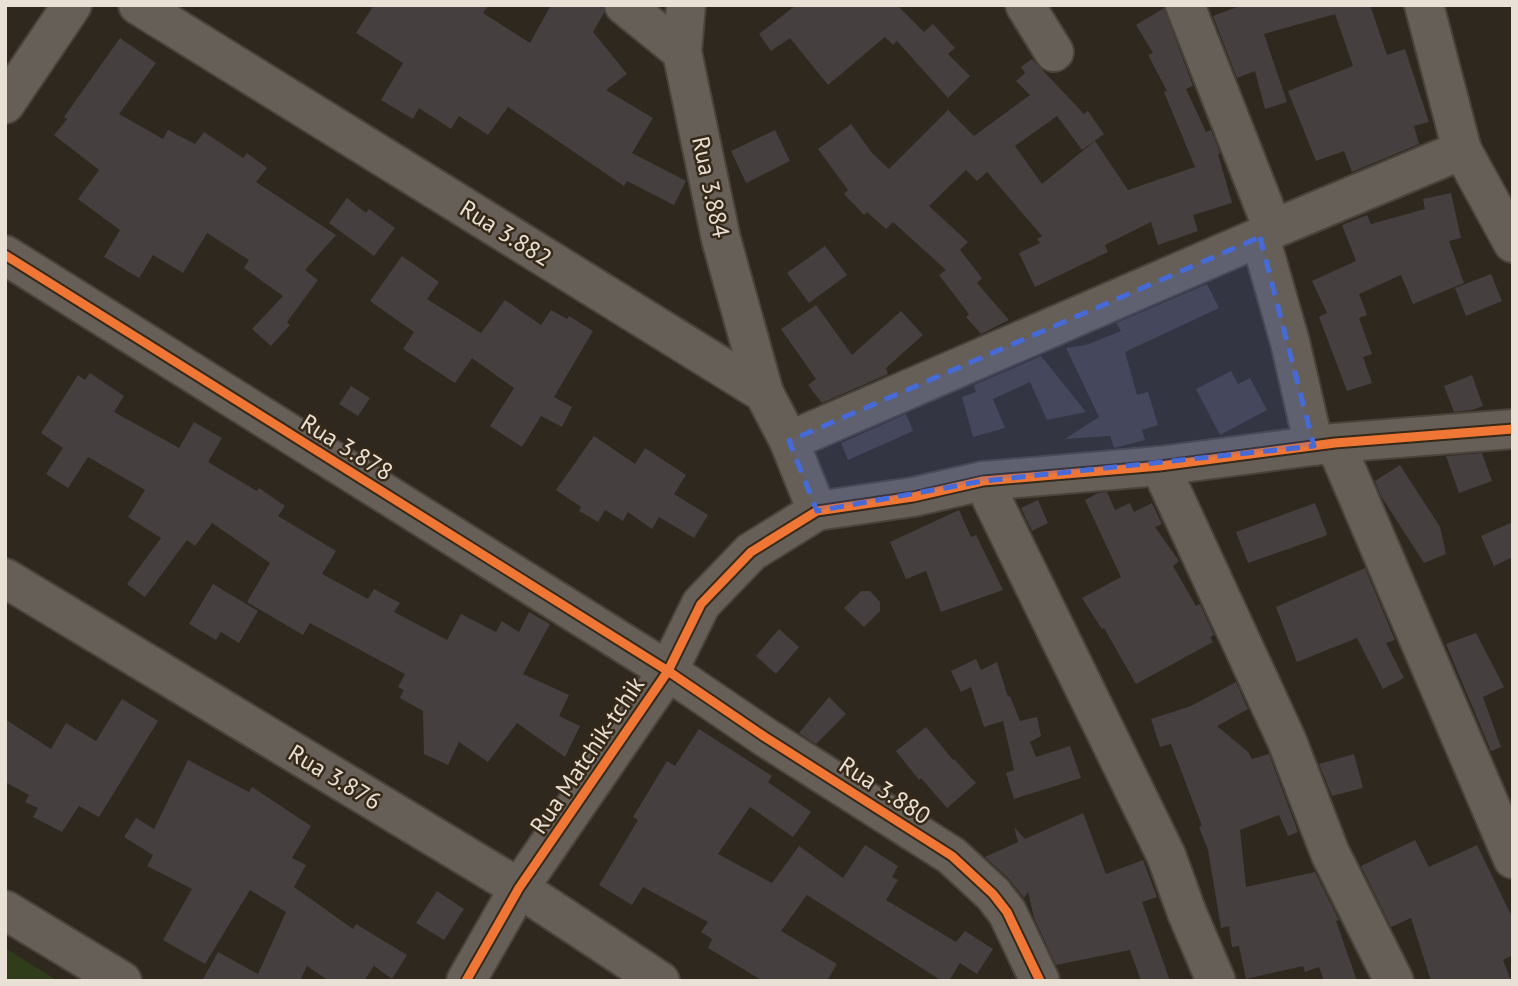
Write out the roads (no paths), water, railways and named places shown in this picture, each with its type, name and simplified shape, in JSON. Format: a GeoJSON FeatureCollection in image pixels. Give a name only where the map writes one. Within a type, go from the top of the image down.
{"type":"FeatureCollection","features":[{"type":"Feature","properties":{"kind":"street"},"geometry":{"type":"LineString","coordinates":[[5,104],[72,5]]}},
{"type":"Feature","properties":{"kind":"street","name":"Rua 3.882"},"geometry":{"type":"LineString","coordinates":[[138,5],[764,393]]}},
{"type":"Feature","properties":{"kind":"street"},"geometry":{"type":"LineString","coordinates":[[624,5],[682,52]]}},
{"type":"Feature","properties":{"kind":"street","name":"Rua 3.884"},"geometry":{"type":"LineString","coordinates":[[686,5],[682,52],[721,239],[764,393]]}},
{"type":"Feature","properties":{"kind":"street"},"geometry":{"type":"LineString","coordinates":[[1025,5],[1054,52]]}},
{"type":"Feature","properties":{"kind":"street"},"geometry":{"type":"LineString","coordinates":[[1185,5],[1266,233],[1290,342],[1324,444],[1513,859]]}},
{"type":"Feature","properties":{"kind":"street"},"geometry":{"type":"LineString","coordinates":[[1424,5],[1462,149],[1513,243]]}},
{"type":"Feature","properties":{"kind":"street"},"geometry":{"type":"LineString","coordinates":[[789,441],[1462,149]]}},
{"type":"Feature","properties":{"kind":"street","name":"Rua 3.878"},"geometry":{"type":"LineString","coordinates":[[5,255],[668,671]]}},
{"type":"Feature","properties":{"kind":"street"},"geometry":{"type":"LineString","coordinates":[[764,393],[789,441],[817,512],[913,497],[983,481],[1160,466],[1324,444],[1513,429]]}},
{"type":"Feature","properties":{"kind":"street"},"geometry":{"type":"LineString","coordinates":[[1160,466],[1287,741],[1330,853],[1394,981]]}},
{"type":"Feature","properties":{"kind":"street"},"geometry":{"type":"LineString","coordinates":[[983,481],[1166,855],[1216,981]]}},
{"type":"Feature","properties":{"kind":"street","name":"Rua Matchik-tchik"},"geometry":{"type":"LineString","coordinates":[[466,981],[519,888],[668,671],[701,604],[751,552],[817,512]]}},
{"type":"Feature","properties":{"kind":"street","name":"Rua 3.876"},"geometry":{"type":"LineString","coordinates":[[5,578],[519,888],[660,981]]}},
{"type":"Feature","properties":{"kind":"street","name":"Rua 3.880"},"geometry":{"type":"LineString","coordinates":[[668,671],[765,737],[952,856],[993,894],[1007,912],[1040,981]]}},
{"type":"Feature","properties":{"kind":"street"},"geometry":{"type":"LineString","coordinates":[[5,910],[122,981]]}}]}
